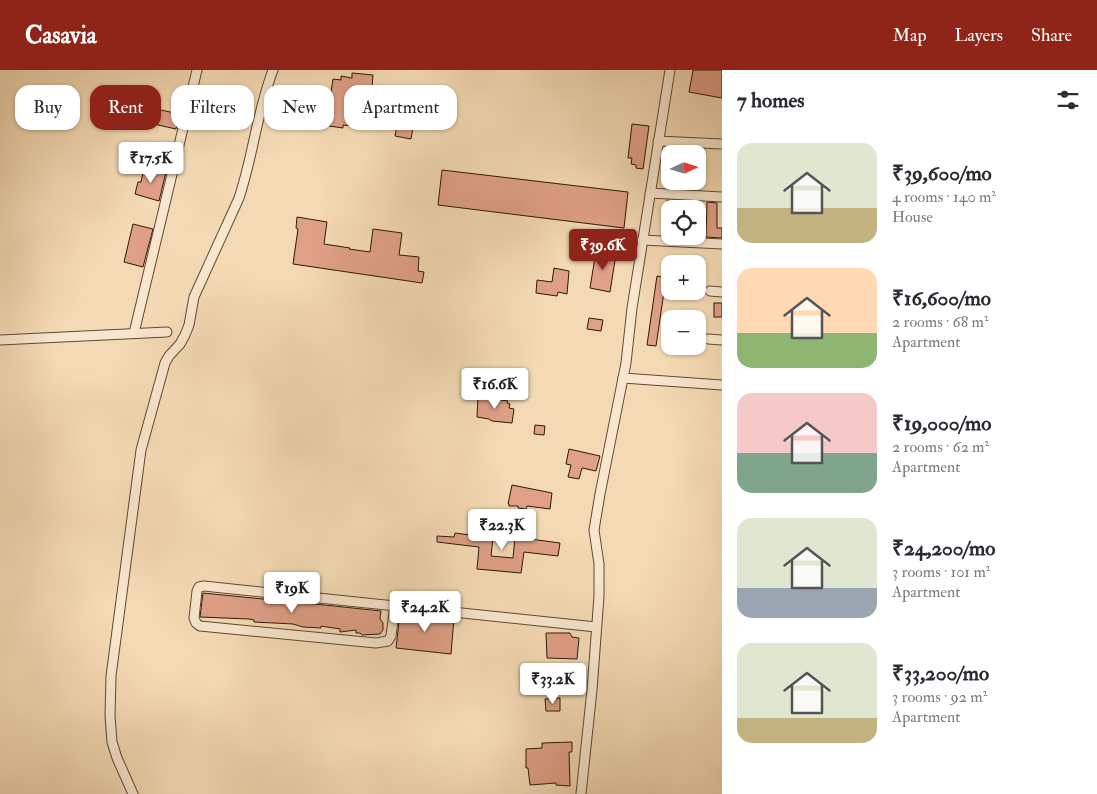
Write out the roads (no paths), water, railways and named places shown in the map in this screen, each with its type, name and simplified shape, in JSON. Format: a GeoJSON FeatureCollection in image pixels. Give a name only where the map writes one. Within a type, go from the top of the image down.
{"type":"FeatureCollection","features":[{"type":"Feature","properties":{"kind":"street"},"geometry":{"type":"LineString","coordinates":[[134,333],[197,70]]}},
{"type":"Feature","properties":{"kind":"street"},"geometry":{"type":"LineString","coordinates":[[133,794],[112,742],[110,696],[120,603],[144,436],[165,363],[180,344],[189,325],[194,297],[244,184],[259,111],[273,70]]}},
{"type":"Feature","properties":{"kind":"street"},"geometry":{"type":"LineString","coordinates":[[581,794],[592,700],[596,627],[600,596],[599,564],[594,530],[623,378],[642,240],[670,70]]}},
{"type":"Feature","properties":{"kind":"street"},"geometry":{"type":"LineString","coordinates":[[658,141],[722,144]]}},
{"type":"Feature","properties":{"kind":"street"},"geometry":{"type":"LineString","coordinates":[[650,193],[722,198]]}},
{"type":"Feature","properties":{"kind":"street"},"geometry":{"type":"LineString","coordinates":[[642,240],[722,244]]}},
{"type":"Feature","properties":{"kind":"street"},"geometry":{"type":"LineString","coordinates":[[710,291],[722,292]]}},
{"type":"Feature","properties":{"kind":"street"},"geometry":{"type":"LineString","coordinates":[[0,340],[166,332]]}},
{"type":"Feature","properties":{"kind":"street"},"geometry":{"type":"LineString","coordinates":[[708,340],[722,340]]}},
{"type":"Feature","properties":{"kind":"street"},"geometry":{"type":"LineString","coordinates":[[623,378],[722,385]]}},
{"type":"Feature","properties":{"kind":"street"},"geometry":{"type":"LineString","coordinates":[[395,605],[391,636],[384,643],[200,626],[196,624],[194,618],[197,591],[199,587],[204,586],[395,605],[596,627]]}}]}
